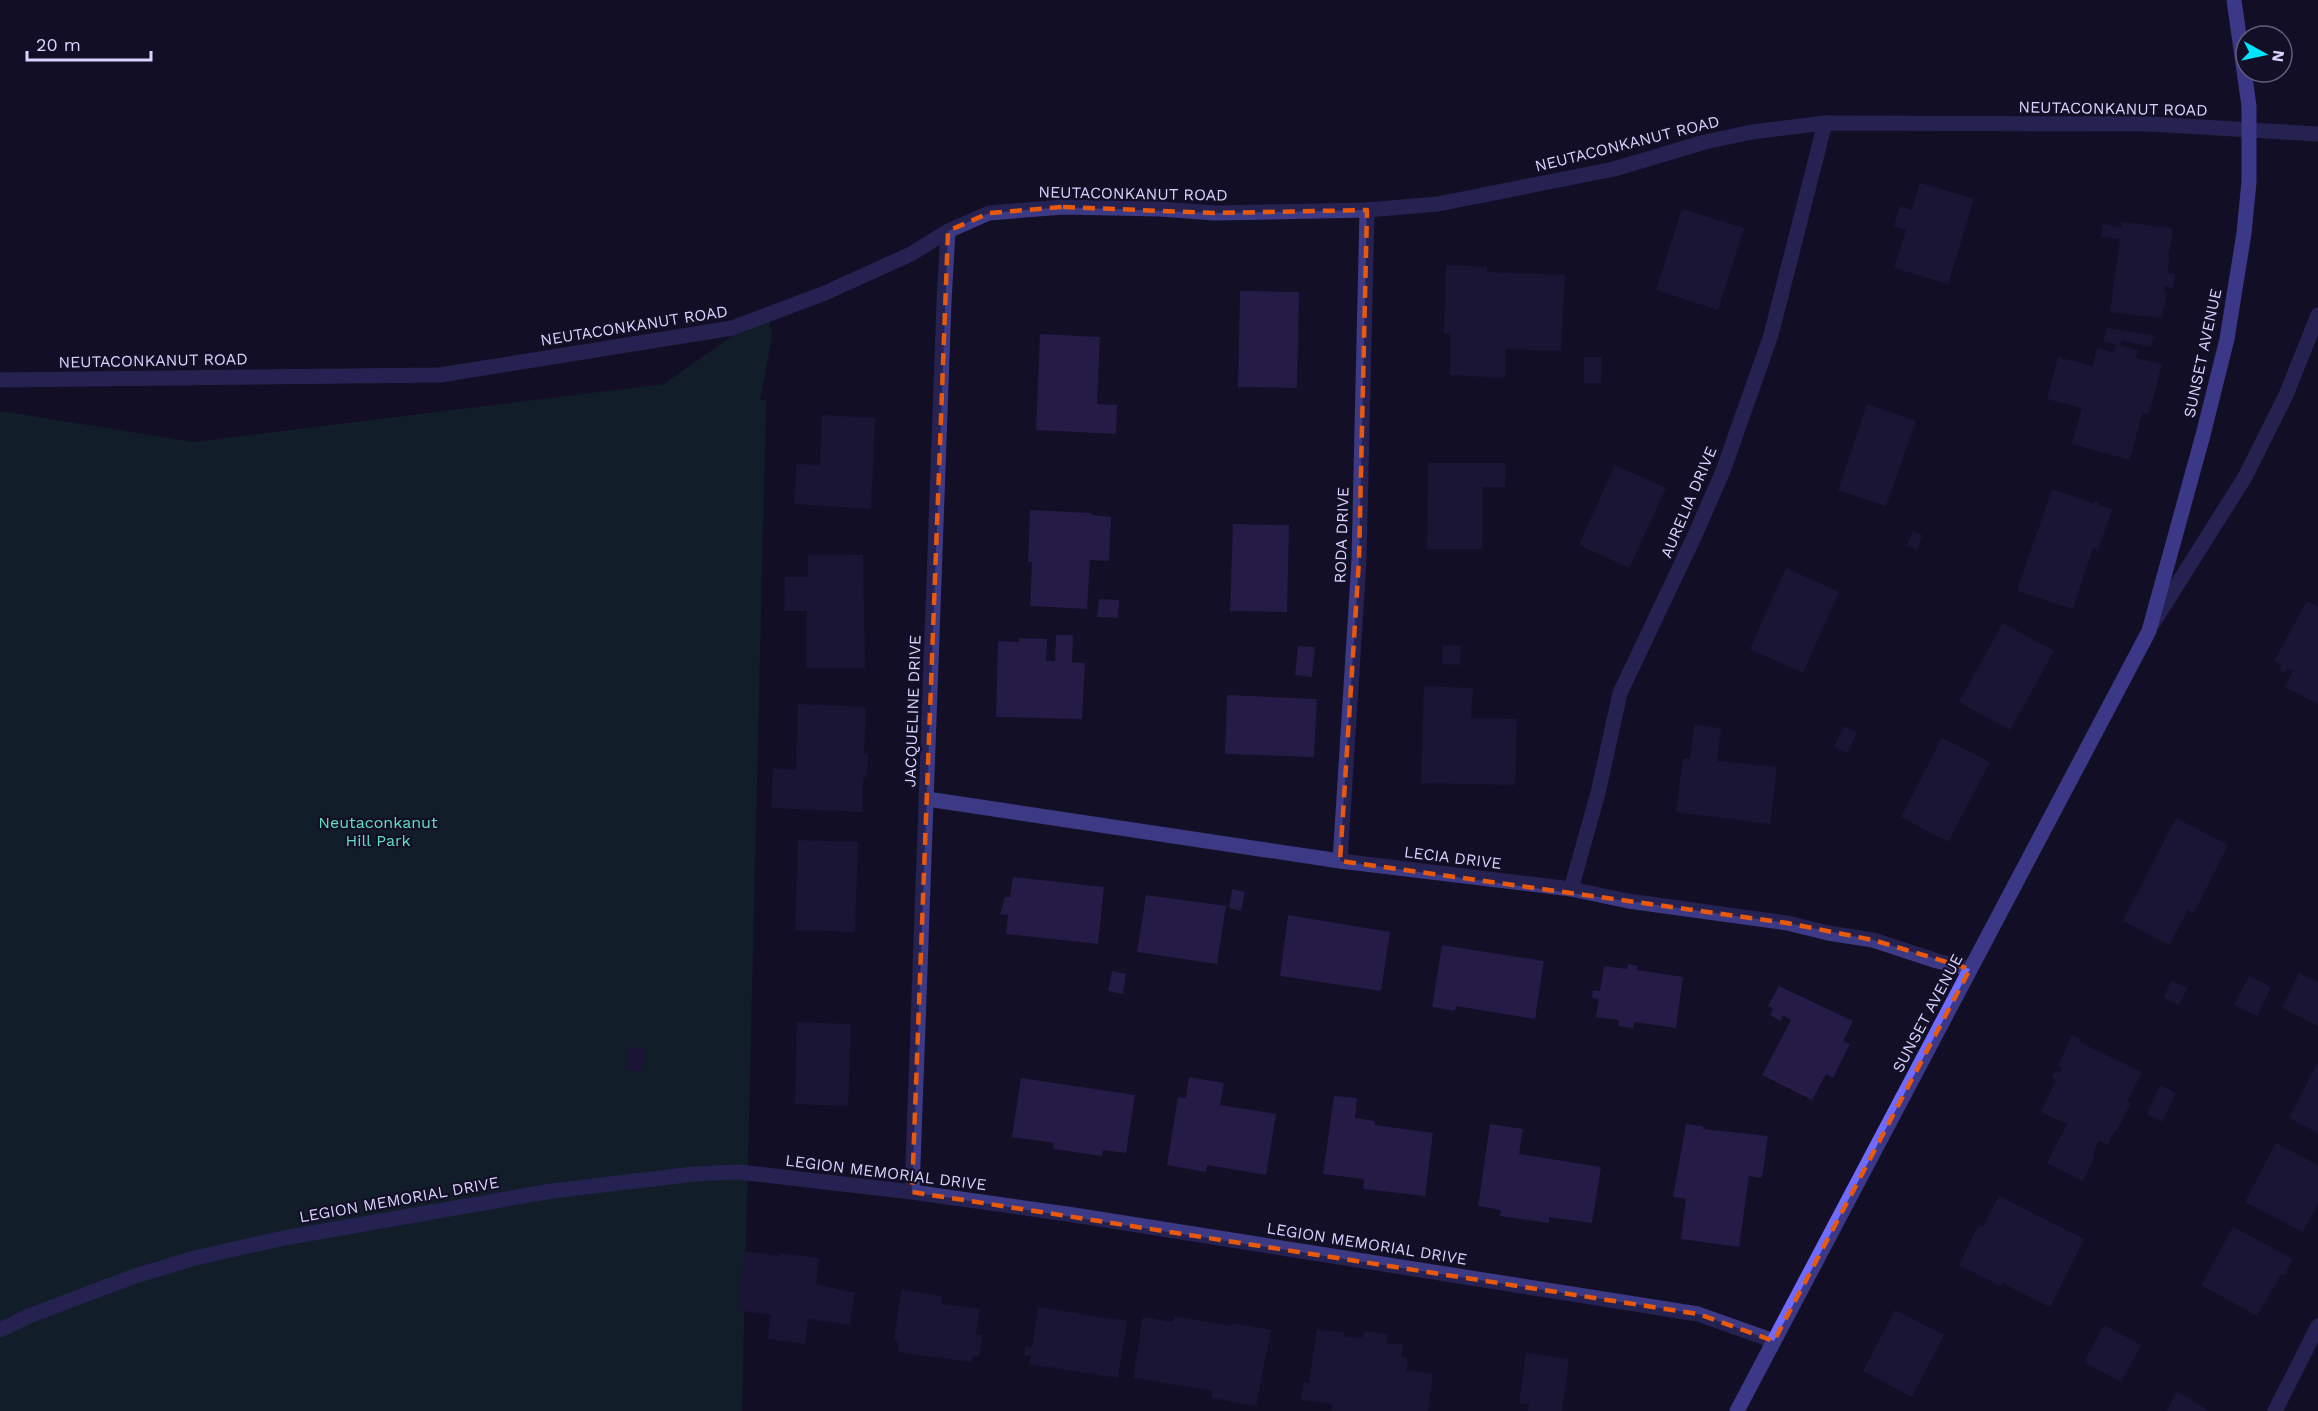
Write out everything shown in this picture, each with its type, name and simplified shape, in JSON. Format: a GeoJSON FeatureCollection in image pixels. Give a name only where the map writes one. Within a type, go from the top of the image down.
{"type":"FeatureCollection","features":[{"type":"Feature","properties":{"kind":"main road","name":"SUNSET AVENUE"},"geometry":{"type":"LineString","coordinates":[[1737,1411],[2149,631],[2227,339],[2244,233],[2249,182],[2249,106],[2234,0]]}},
{"type":"Feature","properties":{"kind":"street","name":"NEUTACONKANUT ROAD"},"geometry":{"type":"LineString","coordinates":[[0,380],[440,375],[732,328],[825,293],[911,254],[948,231],[988,213],[1064,207],[1160,208],[1215,213],[1367,210],[1438,204],[1614,169],[1729,137],[1825,123],[2151,124],[2318,134]]}},
{"type":"Feature","properties":{"kind":"street","name":"AURELIA DRIVE"},"geometry":{"type":"LineString","coordinates":[[1571,889],[1598,793],[1620,693],[1723,471],[1771,335],[1825,123]]}},
{"type":"Feature","properties":{"kind":"street","name":"RODA DRIVE"},"geometry":{"type":"LineString","coordinates":[[1340,861],[1359,560],[1367,210]]}},
{"type":"Feature","properties":{"kind":"street","name":"JACQUELINE DRIVE"},"geometry":{"type":"LineString","coordinates":[[912,1192],[943,314],[948,231]]}},
{"type":"Feature","properties":{"kind":"street","name":"SUNSET AVENUE"},"geometry":{"type":"LineString","coordinates":[[2149,631],[2245,477],[2286,395],[2318,315]]}},
{"type":"Feature","properties":{"kind":"street","name":"LECIA DRIVE"},"geometry":{"type":"LineString","coordinates":[[927,799],[1340,861],[1571,889],[1628,901],[1787,923],[1828,933],[1873,940],[1904,948],[1936,961],[1970,969]]}},
{"type":"Feature","properties":{"kind":"street","name":"LEGION MEMORIAL DRIVE"},"geometry":{"type":"LineString","coordinates":[[0,1330],[28,1316],[135,1276],[195,1258],[284,1238],[552,1191],[694,1174],[739,1172],[912,1192],[1074,1215],[1698,1314],[1774,1341]]}},
{"type":"Feature","properties":{"kind":"street"},"geometry":{"type":"LineString","coordinates":[[2276,1411],[2318,1326]]}},
{"type":"Feature","properties":{"kind":"highlighted area"},"geometry":{"type":"Polygon","coordinates":[[[1063,207],[1215,213],[1367,210],[1359,560],[1340,861],[1787,923],[1873,940],[1970,969],[1774,1341],[1698,1314],[912,1192],[948,231],[989,213],[1063,207]]]}},
{"type":"Feature","properties":{"kind":"green space","name":"Neutaconkanut Hill Park"},"geometry":{"type":"Polygon","coordinates":[[[769,319],[772,336],[760,400],[766,400],[742,1411],[0,1411],[0,411],[194,442],[664,384],[742,329],[769,319]]]}},
{"type":"Feature","properties":{"kind":"building"},"geometry":{"type":"Polygon","coordinates":[[[1920,183],[1974,199],[1948,284],[1894,268],[1906,230],[1894,226],[1900,206],[1912,210],[1920,183]]]}},
{"type":"Feature","properties":{"kind":"building"},"geometry":{"type":"Polygon","coordinates":[[[1682,209],[1744,228],[1718,310],[1656,290],[1682,209]]]}},
{"type":"Feature","properties":{"kind":"building"},"geometry":{"type":"Polygon","coordinates":[[[2122,222],[2172,228],[2167,273],[2175,274],[2173,288],[2165,286],[2164,293],[2167,294],[2161,318],[2110,312],[2120,239],[2101,237],[2103,224],[2121,227],[2122,222]]]}},
{"type":"Feature","properties":{"kind":"building"},"geometry":{"type":"Polygon","coordinates":[[[1446,265],[1487,267],[1487,272],[1565,275],[1561,351],[1506,349],[1505,378],[1450,375],[1451,333],[1444,333],[1446,265]]]}},
{"type":"Feature","properties":{"kind":"building"},"geometry":{"type":"Polygon","coordinates":[[[1240,291],[1299,292],[1297,388],[1238,387],[1240,291]]]}},
{"type":"Feature","properties":{"kind":"building"},"geometry":{"type":"Polygon","coordinates":[[[2107,328],[2154,335],[2151,347],[2121,340],[2120,346],[2138,350],[2136,358],[2162,364],[2149,414],[2142,413],[2130,460],[2072,444],[2082,408],[2047,399],[2058,357],[2093,366],[2097,348],[2114,353],[2116,344],[2103,342],[2107,328]]]}},
{"type":"Feature","properties":{"kind":"building"},"geometry":{"type":"Polygon","coordinates":[[[1040,334],[1100,337],[1097,404],[1117,405],[1116,434],[1036,430],[1040,334]]]}},
{"type":"Feature","properties":{"kind":"building"},"geometry":{"type":"Polygon","coordinates":[[[1584,357],[1602,357],[1601,383],[1584,383],[1584,357]]]}},
{"type":"Feature","properties":{"kind":"building"},"geometry":{"type":"Polygon","coordinates":[[[1867,404],[1916,421],[1886,506],[1838,490],[1867,404]]]}},
{"type":"Feature","properties":{"kind":"building"},"geometry":{"type":"Polygon","coordinates":[[[822,415],[875,418],[871,509],[794,504],[797,464],[820,465],[822,415]]]}},
{"type":"Feature","properties":{"kind":"building"},"geometry":{"type":"Polygon","coordinates":[[[1428,463],[1506,463],[1505,487],[1483,487],[1482,549],[1427,549],[1428,463]]]}},
{"type":"Feature","properties":{"kind":"building"},"geometry":{"type":"Polygon","coordinates":[[[1615,465],[1666,488],[1629,568],[1579,545],[1615,465]]]}},
{"type":"Feature","properties":{"kind":"building"},"geometry":{"type":"Polygon","coordinates":[[[2052,489],[2094,504],[2095,501],[2099,502],[2098,505],[2112,509],[2098,550],[2093,548],[2073,609],[2017,591],[2052,489]]]}},
{"type":"Feature","properties":{"kind":"building"},"geometry":{"type":"Polygon","coordinates":[[[1030,510],[1092,513],[1091,515],[1111,517],[1109,561],[1090,560],[1087,609],[1030,606],[1032,562],[1028,562],[1030,510]]]}},
{"type":"Feature","properties":{"kind":"building"},"geometry":{"type":"Polygon","coordinates":[[[1233,524],[1289,525],[1287,612],[1230,611],[1233,524]]]}},
{"type":"Feature","properties":{"kind":"building"},"geometry":{"type":"Polygon","coordinates":[[[1913,531],[1922,535],[1917,550],[1907,546],[1913,531]]]}},
{"type":"Feature","properties":{"kind":"building"},"geometry":{"type":"Polygon","coordinates":[[[808,554],[863,555],[865,668],[806,668],[807,611],[784,611],[785,577],[808,577],[808,554]]]}},
{"type":"Feature","properties":{"kind":"building"},"geometry":{"type":"Polygon","coordinates":[[[1786,568],[1839,592],[1803,673],[1750,649],[1786,568]]]}},
{"type":"Feature","properties":{"kind":"building"},"geometry":{"type":"Polygon","coordinates":[[[1099,599],[1119,600],[1118,618],[1097,617],[1099,599]]]}},
{"type":"Feature","properties":{"kind":"building"},"geometry":{"type":"Polygon","coordinates":[[[2307,601],[2318,607],[2318,704],[2285,687],[2293,671],[2288,668],[2285,673],[2279,670],[2282,665],[2274,661],[2307,601]]]}},
{"type":"Feature","properties":{"kind":"building"},"geometry":{"type":"Polygon","coordinates":[[[2003,623],[2054,651],[2010,730],[1959,702],[2003,623]]]}},
{"type":"Feature","properties":{"kind":"building"},"geometry":{"type":"Polygon","coordinates":[[[1056,635],[1073,635],[1072,662],[1085,663],[1082,719],[996,717],[998,641],[1019,642],[1019,638],[1047,639],[1046,661],[1055,661],[1056,635]]]}},
{"type":"Feature","properties":{"kind":"building"},"geometry":{"type":"Polygon","coordinates":[[[1443,645],[1461,646],[1460,665],[1442,664],[1443,645]]]}},
{"type":"Feature","properties":{"kind":"building"},"geometry":{"type":"Polygon","coordinates":[[[1298,646],[1315,647],[1312,677],[1295,675],[1298,646]]]}},
{"type":"Feature","properties":{"kind":"building"},"geometry":{"type":"Polygon","coordinates":[[[1424,686],[1473,688],[1471,718],[1517,719],[1515,785],[1421,783],[1424,686]]]}},
{"type":"Feature","properties":{"kind":"building"},"geometry":{"type":"Polygon","coordinates":[[[1227,695],[1317,699],[1314,757],[1225,754],[1227,695]]]}},
{"type":"Feature","properties":{"kind":"building"},"geometry":{"type":"Polygon","coordinates":[[[798,704],[866,707],[864,753],[868,753],[867,777],[863,777],[862,812],[771,808],[773,768],[796,770],[798,704]]]}},
{"type":"Feature","properties":{"kind":"building"},"geometry":{"type":"Polygon","coordinates":[[[1694,725],[1721,728],[1717,761],[1777,767],[1770,824],[1676,812],[1683,758],[1690,759],[1694,725]]]}},
{"type":"Feature","properties":{"kind":"building"},"geometry":{"type":"Polygon","coordinates":[[[1844,726],[1857,732],[1847,753],[1834,747],[1844,726]]]}},
{"type":"Feature","properties":{"kind":"building"},"geometry":{"type":"Polygon","coordinates":[[[1942,738],[1990,762],[1948,842],[1901,817],[1942,738]]]}},
{"type":"Feature","properties":{"kind":"building"},"geometry":{"type":"Polygon","coordinates":[[[2176,818],[2228,845],[2194,913],[2188,910],[2169,945],[2123,921],[2176,818]]]}},
{"type":"Feature","properties":{"kind":"building"},"geometry":{"type":"Polygon","coordinates":[[[798,840],[858,842],[855,932],[795,930],[798,840]]]}},
{"type":"Feature","properties":{"kind":"building"},"geometry":{"type":"Polygon","coordinates":[[[1013,877],[1104,887],[1098,944],[1006,934],[1008,915],[1000,914],[1005,897],[1010,897],[1013,877]]]}},
{"type":"Feature","properties":{"kind":"building"},"geometry":{"type":"Polygon","coordinates":[[[1232,889],[1245,892],[1241,911],[1229,908],[1232,889]]]}},
{"type":"Feature","properties":{"kind":"building"},"geometry":{"type":"Polygon","coordinates":[[[1146,895],[1226,906],[1217,964],[1137,952],[1146,895]]]}},
{"type":"Feature","properties":{"kind":"building"},"geometry":{"type":"Polygon","coordinates":[[[1288,915],[1390,932],[1381,991],[1280,976],[1288,915]]]}},
{"type":"Feature","properties":{"kind":"building"},"geometry":{"type":"Polygon","coordinates":[[[1442,945],[1544,961],[1535,1019],[1456,1006],[1455,1011],[1432,1007],[1442,945]]]}},
{"type":"Feature","properties":{"kind":"building"},"geometry":{"type":"Polygon","coordinates":[[[1628,964],[1638,966],[1637,970],[1683,977],[1676,1028],[1634,1022],[1633,1028],[1618,1026],[1619,1020],[1596,1017],[1599,999],[1592,998],[1593,990],[1600,991],[1604,966],[1627,969],[1628,964]]]}},
{"type":"Feature","properties":{"kind":"building"},"geometry":{"type":"Polygon","coordinates":[[[1112,971],[1126,974],[1123,994],[1108,991],[1112,971]]]}},
{"type":"Feature","properties":{"kind":"building"},"geometry":{"type":"Polygon","coordinates":[[[2299,973],[2318,982],[2318,1026],[2282,1008],[2299,973]]]}},
{"type":"Feature","properties":{"kind":"building"},"geometry":{"type":"Polygon","coordinates":[[[2249,976],[2271,987],[2257,1016],[2234,1005],[2249,976]]]}},
{"type":"Feature","properties":{"kind":"building"},"geometry":{"type":"Polygon","coordinates":[[[2171,980],[2187,988],[2179,1005],[2164,998],[2171,980]]]}},
{"type":"Feature","properties":{"kind":"building"},"geometry":{"type":"Polygon","coordinates":[[[1779,986],[1853,1021],[1843,1041],[1850,1044],[1833,1078],[1826,1074],[1812,1100],[1762,1075],[1791,1020],[1783,1015],[1781,1021],[1770,1015],[1773,1008],[1768,1006],[1779,986]]]}},
{"type":"Feature","properties":{"kind":"building"},"geometry":{"type":"Polygon","coordinates":[[[797,1022],[851,1024],[848,1106],[795,1104],[797,1022]]]}},
{"type":"Feature","properties":{"kind":"building"},"geometry":{"type":"Polygon","coordinates":[[[2072,1035],[2080,1039],[2079,1042],[2142,1072],[2127,1101],[2131,1103],[2117,1130],[2108,1145],[2099,1140],[2093,1155],[2095,1156],[2083,1181],[2047,1163],[2067,1124],[2041,1112],[2056,1080],[2052,1078],[2055,1070],[2060,1073],[2062,1068],[2058,1066],[2072,1035]]]}},
{"type":"Feature","properties":{"kind":"building"},"geometry":{"type":"Polygon","coordinates":[[[627,1047],[645,1048],[644,1071],[625,1070],[627,1047]]]}},
{"type":"Feature","properties":{"kind":"building"},"geometry":{"type":"Polygon","coordinates":[[[2318,1062],[2318,1133],[2289,1118],[2318,1062]]]}},
{"type":"Feature","properties":{"kind":"building"},"geometry":{"type":"Polygon","coordinates":[[[1189,1077],[1224,1083],[1220,1105],[1276,1114],[1266,1175],[1207,1165],[1206,1172],[1167,1165],[1178,1097],[1186,1098],[1189,1077]]]}},
{"type":"Feature","properties":{"kind":"building"},"geometry":{"type":"Polygon","coordinates":[[[1021,1078],[1135,1095],[1126,1153],[1103,1150],[1102,1156],[1053,1149],[1054,1143],[1012,1137],[1021,1078]]]}},
{"type":"Feature","properties":{"kind":"building"},"geometry":{"type":"Polygon","coordinates":[[[2160,1085],[2176,1093],[2162,1122],[2147,1114],[2160,1085]]]}},
{"type":"Feature","properties":{"kind":"building"},"geometry":{"type":"Polygon","coordinates":[[[1334,1096],[1357,1098],[1355,1118],[1375,1121],[1375,1125],[1433,1133],[1425,1196],[1363,1189],[1364,1179],[1323,1174],[1334,1096]]]}},
{"type":"Feature","properties":{"kind":"building"},"geometry":{"type":"Polygon","coordinates":[[[1490,1124],[1523,1129],[1519,1154],[1601,1167],[1592,1223],[1549,1217],[1549,1223],[1500,1216],[1501,1210],[1478,1206],[1490,1124]]]}},
{"type":"Feature","properties":{"kind":"building"},"geometry":{"type":"Polygon","coordinates":[[[1686,1124],[1703,1126],[1703,1129],[1768,1136],[1762,1178],[1749,1176],[1739,1247],[1681,1239],[1686,1199],[1673,1197],[1686,1124]]]}},
{"type":"Feature","properties":{"kind":"building"},"geometry":{"type":"Polygon","coordinates":[[[2276,1143],[2318,1165],[2318,1203],[2303,1232],[2245,1202],[2276,1143]]]}},
{"type":"Feature","properties":{"kind":"building"},"geometry":{"type":"Polygon","coordinates":[[[1999,1196],[2084,1239],[2050,1307],[1959,1265],[1979,1224],[1983,1226],[1999,1196]]]}},
{"type":"Feature","properties":{"kind":"building"},"geometry":{"type":"Polygon","coordinates":[[[2233,1227],[2293,1259],[2257,1316],[2201,1285],[2233,1227]]]}},
{"type":"Feature","properties":{"kind":"building"},"geometry":{"type":"Polygon","coordinates":[[[745,1251],[819,1258],[816,1284],[855,1293],[850,1325],[808,1319],[805,1344],[768,1339],[771,1315],[736,1310],[745,1251]]]}},
{"type":"Feature","properties":{"kind":"building"},"geometry":{"type":"Polygon","coordinates":[[[901,1290],[942,1296],[941,1304],[980,1309],[976,1334],[983,1335],[979,1357],[973,1356],[972,1362],[898,1352],[899,1341],[894,1340],[901,1290]]]}},
{"type":"Feature","properties":{"kind":"building"},"geometry":{"type":"Polygon","coordinates":[[[1038,1307],[1127,1321],[1118,1378],[1029,1364],[1031,1356],[1024,1355],[1026,1346],[1032,1347],[1038,1307]]]}},
{"type":"Feature","properties":{"kind":"building"},"geometry":{"type":"Polygon","coordinates":[[[1895,1310],[1944,1335],[1912,1397],[1863,1371],[1895,1310]]]}},
{"type":"Feature","properties":{"kind":"building"},"geometry":{"type":"Polygon","coordinates":[[[1174,1316],[1271,1330],[1256,1406],[1211,1398],[1212,1391],[1133,1378],[1143,1317],[1173,1322],[1174,1316]]]}},
{"type":"Feature","properties":{"kind":"building"},"geometry":{"type":"Polygon","coordinates":[[[2104,1325],[2141,1345],[2121,1382],[2084,1362],[2104,1325]]]}},
{"type":"Feature","properties":{"kind":"building"},"geometry":{"type":"Polygon","coordinates":[[[1317,1329],[1344,1333],[1344,1336],[1363,1339],[1364,1331],[1388,1334],[1386,1343],[1403,1345],[1401,1357],[1408,1358],[1406,1370],[1433,1374],[1428,1411],[1331,1411],[1332,1404],[1301,1400],[1304,1382],[1309,1383],[1317,1329]]]}},
{"type":"Feature","properties":{"kind":"building"},"geometry":{"type":"Polygon","coordinates":[[[1526,1353],[1569,1359],[1562,1411],[1528,1411],[1529,1404],[1519,1403],[1526,1353]]]}},
{"type":"Feature","properties":{"kind":"building"},"geometry":{"type":"Polygon","coordinates":[[[2177,1391],[2209,1411],[2167,1411],[2177,1391]]]}}]}
